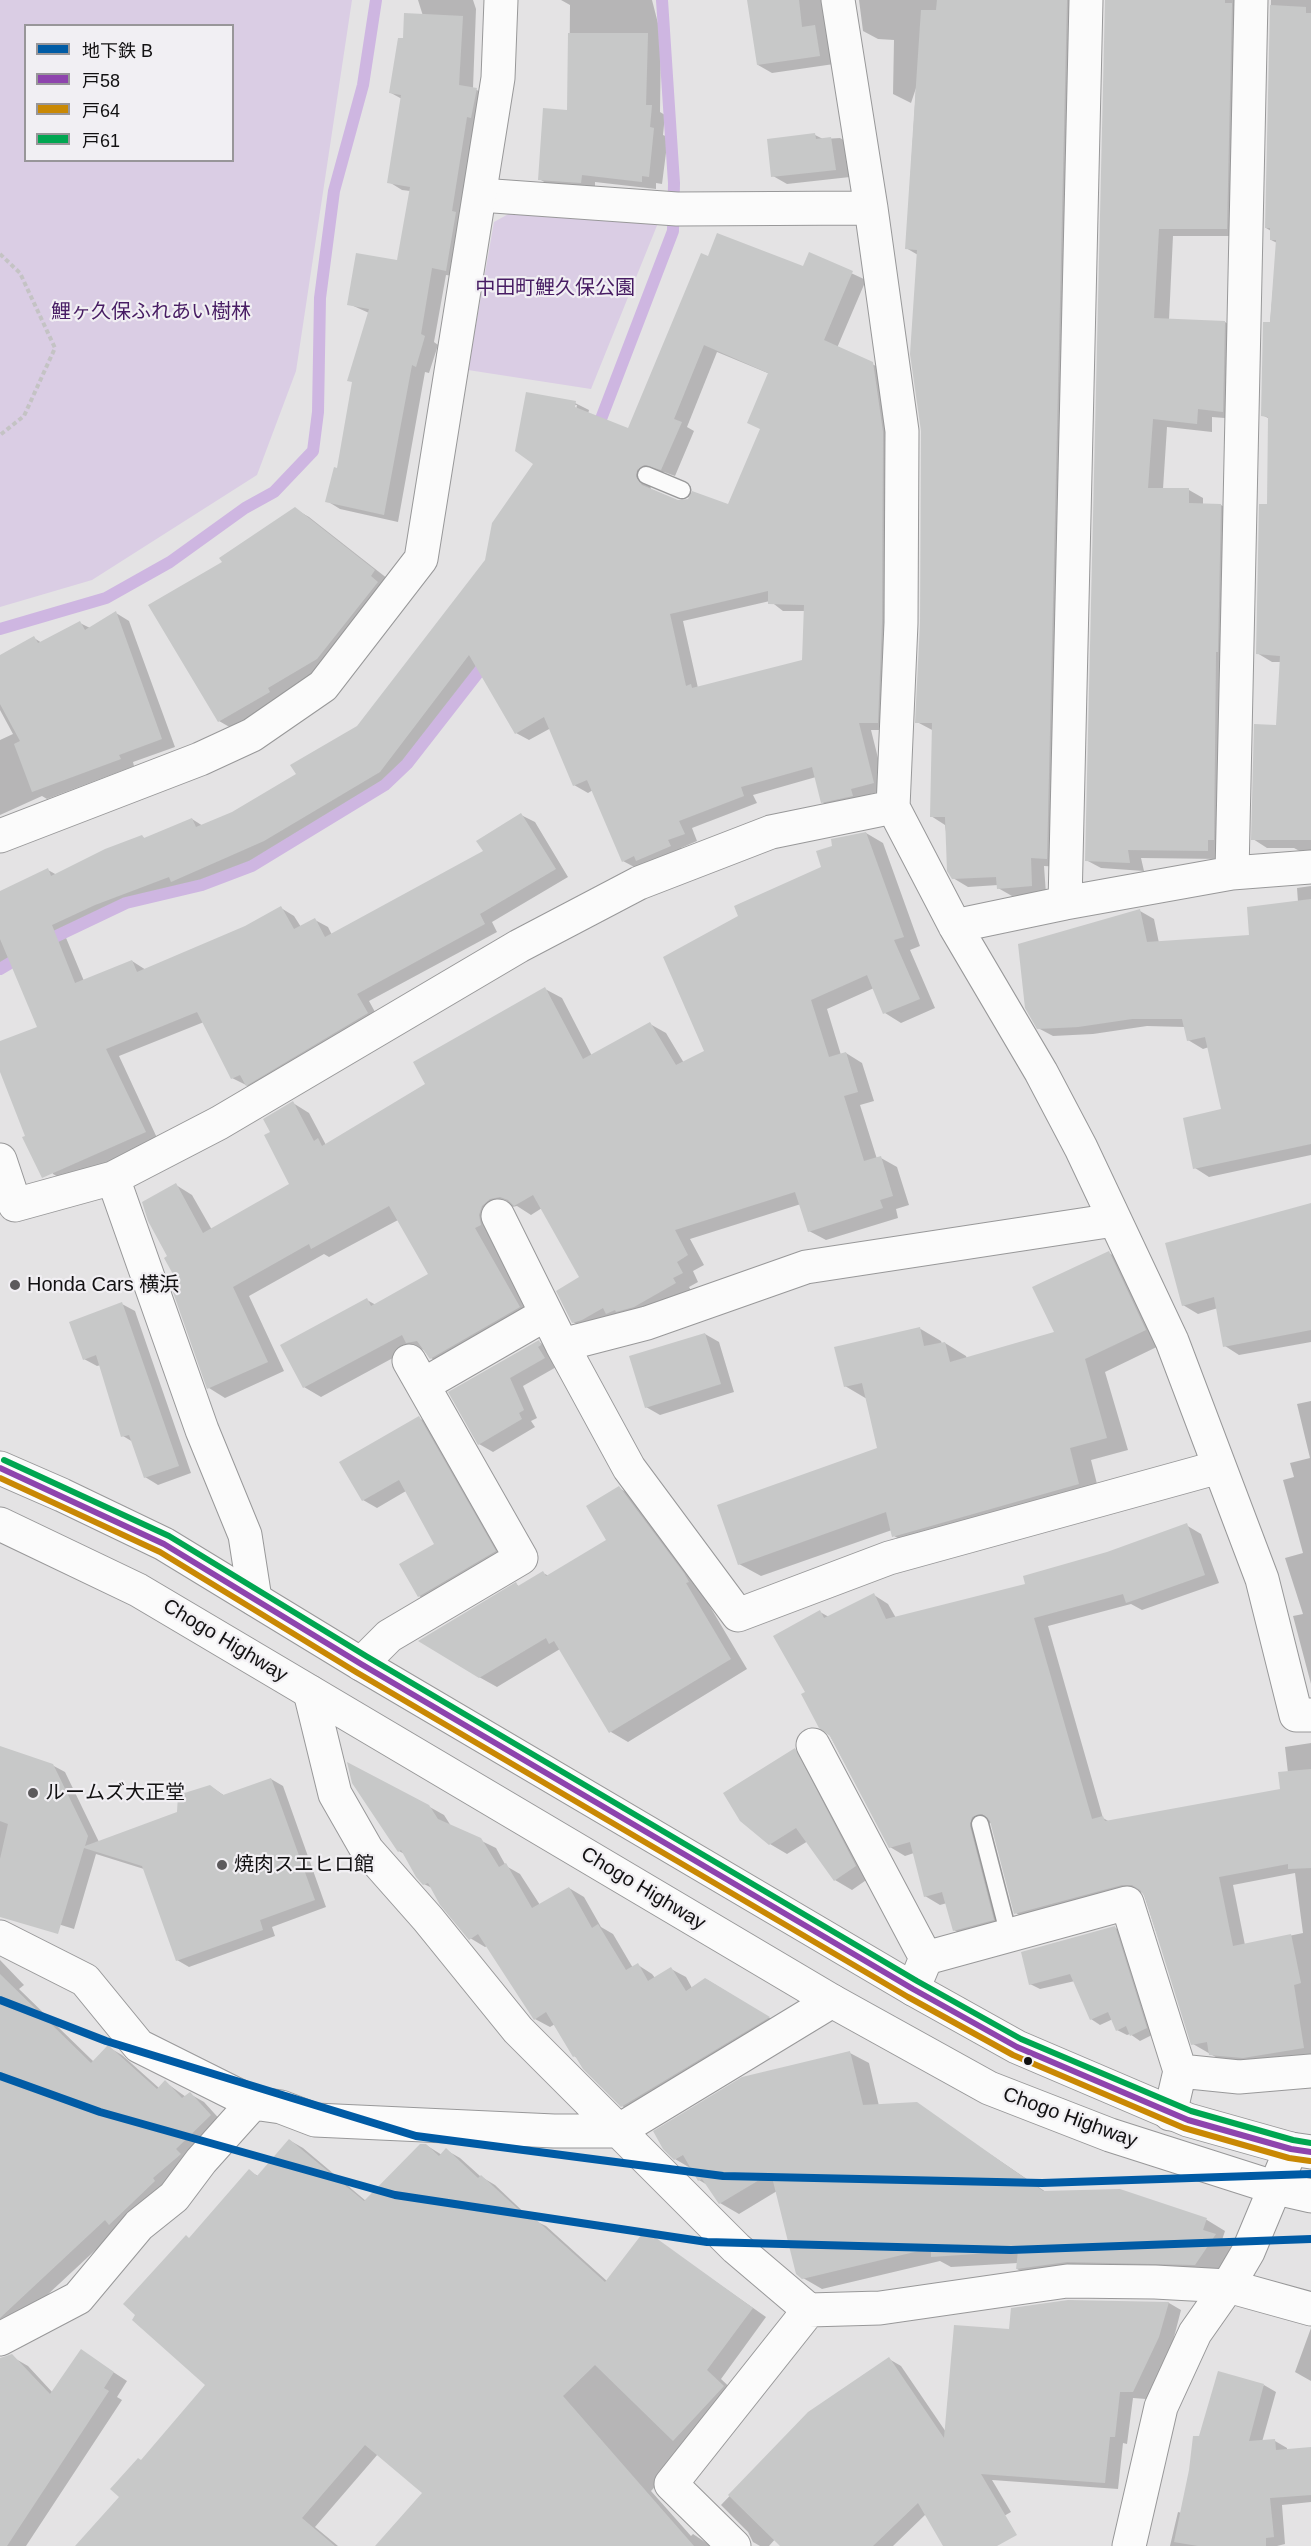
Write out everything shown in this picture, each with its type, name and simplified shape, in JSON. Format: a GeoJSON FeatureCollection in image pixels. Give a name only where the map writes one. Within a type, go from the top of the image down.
{"type":"FeatureCollection","features":[{"type":"Feature","properties":{"kind":"street"},"geometry":{"type":"LineString","coordinates":[[0,836],[200,759],[252,735],[323,686],[421,559],[498,78],[501,0]]}},
{"type":"Feature","properties":{"kind":"street"},"geometry":{"type":"LineString","coordinates":[[838,0],[871,207],[902,431],[901,623],[893,807],[955,926],[1041,1072],[1081,1148],[1172,1341],[1262,1579],[1296,1715],[1311,1714]]}},
{"type":"Feature","properties":{"kind":"street"},"geometry":{"type":"LineString","coordinates":[[1065,903],[1086,0]]}},
{"type":"Feature","properties":{"kind":"street"},"geometry":{"type":"LineString","coordinates":[[1232,873],[1251,0]]}},
{"type":"Feature","properties":{"kind":"street"},"geometry":{"type":"LineString","coordinates":[[480,195],[676,209],[871,207]]}},
{"type":"Feature","properties":{"kind":"street"},"geometry":{"type":"LineString","coordinates":[[0,1160],[15,1205],[113,1178],[219,1123],[519,946],[639,883],[771,832],[893,807]]}},
{"type":"Feature","properties":{"kind":"street"},"geometry":{"type":"LineString","coordinates":[[955,926],[1065,903],[1232,873],[1311,867]]}},
{"type":"Feature","properties":{"kind":"street"},"geometry":{"type":"LineString","coordinates":[[113,1178],[202,1431],[245,1535],[255,1599]]}},
{"type":"Feature","properties":{"kind":"street"},"geometry":{"type":"LineString","coordinates":[[498,1216],[562,1345],[629,1468],[738,1615],[889,1558],[1219,1467]]}},
{"type":"Feature","properties":{"kind":"street"},"geometry":{"type":"LineString","coordinates":[[562,1345],[647,1323],[806,1267],[1114,1220]]}},
{"type":"Feature","properties":{"kind":"street"},"geometry":{"type":"LineString","coordinates":[[361,1664],[389,1636],[521,1558],[416,1373],[546,1314]]}},
{"type":"Feature","properties":{"kind":"street","name":"Chogo Highway"},"geometry":{"type":"LineString","coordinates":[[0,1468],[164,1544],[361,1664],[913,1989],[1017,2047],[1170,2114],[1301,2150]]}},
{"type":"Feature","properties":{"kind":"street","name":"Chogo Highway"},"geometry":{"type":"LineString","coordinates":[[0,1524],[138,1590],[832,2001],[989,2088],[1110,2135],[1276,2188],[1311,2196]]}},
{"type":"Feature","properties":{"kind":"street"},"geometry":{"type":"LineString","coordinates":[[310,1692],[335,1794],[367,1850],[428,1919],[518,2030],[736,2248],[809,2310],[880,2308],[1067,2281],[1228,2286],[1311,2309]]}},
{"type":"Feature","properties":{"kind":"street"},"geometry":{"type":"LineString","coordinates":[[813,1745],[926,1958]]}},
{"type":"Feature","properties":{"kind":"street"},"geometry":{"type":"LineString","coordinates":[[926,1958],[1127,1903],[1180,2071],[1170,2114]]}},
{"type":"Feature","properties":{"kind":"street"},"geometry":{"type":"LineString","coordinates":[[0,1937],[85,1980],[139,2046],[253,2103],[281,2107],[315,2120],[618,2131],[832,2001]]}},
{"type":"Feature","properties":{"kind":"street"},"geometry":{"type":"LineString","coordinates":[[913,1989],[926,1958]]}},
{"type":"Feature","properties":{"kind":"street"},"geometry":{"type":"LineString","coordinates":[[1180,2071],[1239,2077],[1311,2071]]}},
{"type":"Feature","properties":{"kind":"street"},"geometry":{"type":"LineString","coordinates":[[0,2339],[78,2298],[139,2225],[174,2197],[201,2161],[253,2103]]}},
{"type":"Feature","properties":{"kind":"street"},"geometry":{"type":"LineString","coordinates":[[1129,2546],[1161,2407],[1195,2333],[1228,2286],[1248,2252],[1276,2188],[1301,2150]]}},
{"type":"Feature","properties":{"kind":"street"},"geometry":{"type":"LineString","coordinates":[[734,2546],[671,2484],[809,2310]]}},
{"type":"Feature","properties":{"kind":"lane"},"geometry":{"type":"LineString","coordinates":[[646,475],[682,490]]}},
{"type":"Feature","properties":{"kind":"lane"},"geometry":{"type":"LineString","coordinates":[[980,1824],[1009,1936]]}},
{"type":"Feature","properties":{"kind":"path"},"geometry":{"type":"LineString","coordinates":[[0,254],[20,273],[55,348],[24,416],[0,435]]}},
{"type":"Feature","properties":{"kind":"green space","name":"鯉ヶ久保ふれあい樹林"},"geometry":{"type":"Polygon","coordinates":[[[0,0],[352,0],[296,371],[257,475],[92,580],[0,607],[0,0]]]}},
{"type":"Feature","properties":{"kind":"green space","name":"中田町鯉久保公園"},"geometry":{"type":"Polygon","coordinates":[[[512,212],[658,223],[591,389],[468,370],[494,222],[512,212]]]}},
{"type":"Feature","properties":{"kind":"building"},"geometry":{"type":"Polygon","coordinates":[[[747,0],[799,0],[802,27],[815,25],[820,56],[757,65],[747,0]]]}},
{"type":"Feature","properties":{"kind":"building"},"geometry":{"type":"Polygon","coordinates":[[[937,0],[1067,0],[1047,859],[1031,858],[1032,886],[997,889],[996,877],[952,879],[947,871],[945,817],[930,817],[932,723],[915,723],[920,623],[921,431],[910,354],[917,250],[905,249],[921,10],[936,10],[937,0]]]}},
{"type":"Feature","properties":{"kind":"building"},"geometry":{"type":"Polygon","coordinates":[[[1105,0],[1225,0],[1225,3],[1232,3],[1227,229],[1159,229],[1154,318],[1225,321],[1223,412],[1198,409],[1197,424],[1153,419],[1148,488],[1189,488],[1189,503],[1221,504],[1218,652],[1216,652],[1214,840],[1208,840],[1208,851],[1128,850],[1130,863],[1085,861],[1105,0]]]}},
{"type":"Feature","properties":{"kind":"building"},"geometry":{"type":"Polygon","coordinates":[[[1270,5],[1306,7],[1306,13],[1311,13],[1311,840],[1251,840],[1254,724],[1276,725],[1280,656],[1256,654],[1259,504],[1267,504],[1268,417],[1261,416],[1263,322],[1270,322],[1276,240],[1270,240],[1270,228],[1265,228],[1270,5]]]}},
{"type":"Feature","properties":{"kind":"building"},"geometry":{"type":"Polygon","coordinates":[[[404,13],[463,16],[459,85],[477,88],[471,118],[467,117],[452,211],[456,212],[446,271],[432,268],[421,334],[425,336],[416,367],[412,365],[384,515],[325,502],[334,467],[337,468],[352,382],[347,381],[369,309],[347,305],[356,253],[397,260],[410,187],[387,183],[401,95],[389,93],[398,38],[403,38],[404,13]]]}},
{"type":"Feature","properties":{"kind":"building"},"geometry":{"type":"Polygon","coordinates":[[[568,33],[648,33],[646,105],[652,105],[650,127],[654,128],[649,177],[642,176],[642,182],[582,175],[581,183],[538,180],[543,108],[567,110],[568,33]]]}},
{"type":"Feature","properties":{"kind":"building"},"geometry":{"type":"Polygon","coordinates":[[[815,133],[816,139],[831,137],[836,170],[771,177],[767,139],[815,133]]]}},
{"type":"Feature","properties":{"kind":"building"},"geometry":{"type":"Polygon","coordinates":[[[717,233],[803,266],[809,252],[853,271],[824,340],[873,362],[883,432],[882,623],[878,723],[859,723],[874,783],[851,789],[853,796],[821,803],[812,767],[741,787],[744,796],[679,821],[685,834],[668,840],[671,846],[636,861],[634,856],[622,862],[587,780],[573,786],[544,717],[515,734],[469,655],[380,772],[264,841],[171,882],[169,877],[95,905],[52,925],[75,983],[132,960],[137,972],[245,926],[281,906],[294,929],[315,918],[325,937],[483,851],[476,841],[521,813],[556,869],[480,914],[485,924],[357,994],[368,1013],[246,1086],[240,1075],[231,1079],[197,1012],[106,1049],[146,1132],[42,1178],[22,1137],[25,1136],[0,1072],[0,1041],[37,1027],[0,939],[0,891],[48,868],[51,876],[105,849],[142,835],[144,838],[192,818],[196,827],[232,812],[296,774],[290,765],[357,726],[485,560],[492,523],[533,464],[515,451],[526,392],[576,401],[575,407],[628,428],[701,253],[708,256],[717,233]],[[704,345],[674,419],[682,422],[661,470],[644,465],[637,470],[636,477],[642,485],[678,500],[688,499],[692,491],[728,504],[760,429],[747,423],[768,373],[704,345]],[[768,591],[670,614],[686,686],[691,684],[692,688],[802,660],[804,605],[768,604],[768,591]]]}},
{"type":"Feature","properties":{"kind":"building"},"geometry":{"type":"Polygon","coordinates":[[[295,507],[375,570],[371,576],[378,582],[317,659],[268,688],[270,692],[218,722],[148,605],[222,562],[219,558],[295,507]]]}},
{"type":"Feature","properties":{"kind":"building"},"geometry":{"type":"Polygon","coordinates":[[[116,611],[162,739],[119,755],[121,759],[32,792],[14,744],[20,741],[0,704],[0,655],[34,636],[38,643],[80,621],[85,630],[116,611]]]}},
{"type":"Feature","properties":{"kind":"building"},"geometry":{"type":"Polygon","coordinates":[[[866,832],[904,937],[894,940],[920,999],[883,1014],[867,975],[811,1000],[829,1057],[846,1052],[858,1092],[844,1096],[864,1161],[881,1156],[893,1196],[880,1200],[883,1208],[808,1232],[795,1192],[675,1230],[688,1255],[677,1262],[683,1273],[673,1278],[676,1283],[634,1307],[606,1314],[603,1308],[572,1323],[556,1291],[579,1277],[533,1195],[514,1206],[508,1200],[500,1197],[490,1199],[482,1206],[479,1215],[481,1225],[475,1228],[520,1307],[430,1359],[417,1341],[406,1343],[402,1335],[303,1388],[280,1345],[367,1298],[371,1306],[428,1274],[389,1206],[311,1249],[309,1244],[233,1287],[268,1362],[207,1389],[168,1278],[174,1276],[164,1258],[167,1256],[148,1221],[142,1202],[176,1183],[203,1233],[289,1184],[264,1135],[270,1132],[263,1119],[293,1101],[314,1141],[318,1138],[322,1146],[425,1084],[413,1062],[545,987],[583,1059],[650,1022],[676,1065],[704,1051],[663,957],[738,916],[734,906],[821,867],[816,851],[832,846],[831,839],[866,832]]]}},
{"type":"Feature","properties":{"kind":"building"},"geometry":{"type":"Polygon","coordinates":[[[1311,899],[1311,1144],[1193,1169],[1183,1118],[1221,1109],[1205,1037],[1187,1041],[1182,1019],[1132,1019],[1078,1027],[1037,1029],[1025,1008],[1018,944],[1140,909],[1147,942],[1249,935],[1247,907],[1311,899]]]}},
{"type":"Feature","properties":{"kind":"building"},"geometry":{"type":"Polygon","coordinates":[[[1311,1203],[1311,1330],[1223,1347],[1214,1297],[1182,1306],[1165,1243],[1311,1203]]]}},
{"type":"Feature","properties":{"kind":"building"},"geometry":{"type":"Polygon","coordinates":[[[1109,1251],[1146,1330],[1085,1359],[1107,1438],[1070,1448],[1079,1484],[892,1537],[886,1512],[738,1565],[717,1505],[877,1448],[862,1383],[844,1387],[834,1347],[920,1327],[924,1346],[945,1342],[950,1362],[1054,1332],[1032,1287],[1109,1251]]]}},
{"type":"Feature","properties":{"kind":"building"},"geometry":{"type":"Polygon","coordinates":[[[122,1302],[179,1466],[144,1478],[129,1435],[121,1437],[96,1355],[83,1360],[69,1322],[122,1302]]]}},
{"type":"Feature","properties":{"kind":"building"},"geometry":{"type":"Polygon","coordinates":[[[705,1333],[721,1384],[645,1408],[629,1356],[705,1333]]]}},
{"type":"Feature","properties":{"kind":"building"},"geometry":{"type":"Polygon","coordinates":[[[539,1340],[541,1345],[538,1347],[545,1358],[510,1378],[524,1410],[519,1413],[522,1419],[478,1445],[448,1392],[539,1340]]]}},
{"type":"Feature","properties":{"kind":"building"},"geometry":{"type":"Polygon","coordinates":[[[419,1416],[496,1551],[418,1597],[399,1564],[434,1544],[399,1480],[362,1501],[339,1462],[419,1416]]]}},
{"type":"Feature","properties":{"kind":"building"},"geometry":{"type":"Polygon","coordinates":[[[619,1486],[684,1573],[689,1582],[686,1583],[731,1659],[609,1733],[554,1641],[549,1644],[546,1638],[479,1678],[418,1641],[516,1582],[518,1586],[543,1571],[546,1576],[606,1540],[586,1506],[619,1486]]]}},
{"type":"Feature","properties":{"kind":"building"},"geometry":{"type":"Polygon","coordinates":[[[1187,1523],[1205,1575],[1126,1603],[1123,1594],[1034,1618],[1092,1819],[1103,1816],[1105,1821],[1280,1789],[1278,1772],[1311,1769],[1311,1868],[1288,1869],[1288,1864],[1219,1877],[1233,1946],[1291,1934],[1301,1983],[1294,1985],[1304,2048],[1243,2058],[1209,2055],[1207,2042],[1191,2045],[1145,1897],[1140,1890],[1132,1885],[1122,1885],[1014,1914],[990,1821],[982,1814],[972,1817],[970,1826],[994,1920],[953,1931],[942,1892],[924,1897],[910,1842],[889,1848],[830,1736],[819,1728],[801,1694],[805,1692],[773,1636],[820,1610],[824,1618],[874,1593],[886,1619],[1025,1584],[1023,1576],[1107,1552],[1187,1523]]]}},
{"type":"Feature","properties":{"kind":"building","name":"焼肉スエヒロ館"},"geometry":{"type":"Polygon","coordinates":[[[0,1746],[53,1764],[88,1836],[85,1846],[177,1812],[178,1795],[210,1785],[223,1795],[271,1778],[315,1900],[260,1920],[263,1930],[176,1961],[142,1866],[84,1848],[58,1934],[0,1917],[0,1859],[8,1824],[0,1821],[0,1746]]]}},
{"type":"Feature","properties":{"kind":"building"},"geometry":{"type":"Polygon","coordinates":[[[795,1748],[856,1866],[834,1881],[796,1828],[769,1845],[740,1821],[723,1793],[795,1748]]]}},
{"type":"Feature","properties":{"kind":"building"},"geometry":{"type":"Polygon","coordinates":[[[347,1762],[429,1805],[438,1819],[481,1838],[499,1867],[506,1863],[532,1908],[569,1887],[592,1928],[598,1924],[626,1970],[638,1963],[648,1981],[671,1967],[686,1991],[705,1978],[770,2017],[621,2107],[583,2069],[575,2056],[573,2057],[546,2012],[534,2020],[478,1934],[469,1940],[440,1905],[428,1883],[423,1885],[416,1877],[401,1850],[398,1852],[352,1783],[347,1762]]]}},
{"type":"Feature","properties":{"kind":"building"},"geometry":{"type":"Polygon","coordinates":[[[1115,1926],[1147,2028],[1130,2036],[1126,2026],[1116,2031],[1108,2012],[1090,2020],[1070,1974],[1029,1985],[1021,1952],[1115,1926]]]}},
{"type":"Feature","properties":{"kind":"building"},"geometry":{"type":"Polygon","coordinates":[[[0,1974],[91,2063],[108,2045],[157,2089],[165,2080],[182,2098],[190,2092],[211,2115],[176,2149],[181,2154],[153,2178],[155,2181],[109,2225],[105,2220],[0,2318],[0,1974]]]}},
{"type":"Feature","properties":{"kind":"building"},"geometry":{"type":"Polygon","coordinates":[[[850,2051],[863,2105],[917,2102],[1043,2191],[1120,2189],[1207,2218],[1203,2230],[1216,2234],[1195,2265],[1067,2262],[1016,2269],[1018,2251],[931,2257],[931,2248],[802,2279],[796,2274],[771,2173],[719,2204],[702,2179],[698,2181],[683,2155],[674,2160],[663,2149],[653,2131],[742,2077],[850,2051]]]}},
{"type":"Feature","properties":{"kind":"building"},"geometry":{"type":"Polygon","coordinates":[[[289,2139],[364,2201],[420,2144],[426,2144],[439,2156],[446,2148],[478,2178],[481,2175],[529,2219],[532,2216],[605,2282],[645,2230],[753,2308],[707,2370],[724,2386],[673,2441],[595,2365],[563,2396],[694,2546],[375,2546],[422,2493],[365,2445],[302,2518],[335,2546],[75,2546],[119,2497],[110,2489],[138,2458],[141,2460],[205,2385],[132,2320],[135,2315],[123,2304],[186,2235],[189,2238],[249,2169],[257,2176],[289,2139]]]}},
{"type":"Feature","properties":{"kind":"building"},"geometry":{"type":"Polygon","coordinates":[[[1068,2300],[1169,2302],[1159,2337],[1133,2392],[1120,2392],[1115,2437],[1110,2437],[1105,2483],[981,2474],[1017,2535],[997,2546],[943,2546],[918,2503],[873,2546],[780,2546],[728,2495],[808,2412],[889,2357],[944,2438],[954,2325],[1009,2329],[1011,2308],[1068,2300]]]}},
{"type":"Feature","properties":{"kind":"building"},"geometry":{"type":"Polygon","coordinates":[[[81,2349],[114,2372],[104,2388],[109,2391],[7,2546],[0,2546],[0,2358],[12,2354],[50,2394],[81,2349]]]}},
{"type":"Feature","properties":{"kind":"building"},"geometry":{"type":"Polygon","coordinates":[[[1218,2371],[1264,2384],[1249,2441],[1275,2439],[1276,2450],[1311,2447],[1311,2495],[1270,2498],[1274,2537],[1266,2538],[1266,2546],[1198,2546],[1174,2542],[1189,2470],[1193,2436],[1199,2436],[1218,2371]]]}},
{"type":"Feature","properties":{"kind":"waterway"},"geometry":{"type":"LineString","coordinates":[[0,629],[106,598],[170,562],[245,508],[274,492],[313,451],[318,412],[320,298],[334,191],[363,85],[376,0]]}},
{"type":"Feature","properties":{"kind":"waterway"},"geometry":{"type":"LineString","coordinates":[[596,432],[673,231],[674,183],[662,0]]}},
{"type":"Feature","properties":{"kind":"waterway"},"geometry":{"type":"LineString","coordinates":[[42,943],[126,903],[202,885],[252,866],[385,785],[407,764],[488,660]]}},
{"type":"Feature","properties":{"kind":"waterway"},"geometry":{"type":"LineString","coordinates":[[0,969],[22,956]]}},
{"type":"Feature","properties":{"kind":"metro line","name":"B"},"geometry":{"type":"LineString","coordinates":[[0,2000],[106,2041],[416,2136],[723,2176],[1042,2183],[1311,2174]]}},
{"type":"Feature","properties":{"kind":"metro line","name":"B"},"geometry":{"type":"LineString","coordinates":[[0,2076],[100,2112],[395,2195],[707,2242],[1011,2250],[1311,2239]]}},
{"type":"Feature","properties":{"kind":"transit line","name":"戸61"},"geometry":{"type":"LineString","coordinates":[[4,1460],[169,1536],[366,1656],[917,1981],[1021,2039],[1191,2111],[1311,2143]]}},
{"type":"Feature","properties":{"kind":"transit line","name":"戸58"},"geometry":{"type":"LineString","coordinates":[[0,1468],[164,1544],[361,1664],[913,1989],[1017,2047],[1188,2120],[1291,2149],[1311,2152]]}},
{"type":"Feature","properties":{"kind":"transit line","name":"戸64"},"geometry":{"type":"LineString","coordinates":[[0,1478],[160,1552],[356,1672],[908,1997],[1013,2055],[1184,2128],[1289,2158],[1310,2161]]}},
{"type":"Feature","properties":{"kind":"place","name":"Honda Cars 横浜"},"geometry":{"type":"Point","coordinates":[15,1285]}},
{"type":"Feature","properties":{"kind":"place","name":"ルームズ大正堂"},"geometry":{"type":"Point","coordinates":[33,1793]}},
{"type":"Feature","properties":{"kind":"place","name":"焼肉スエヒロ館"},"geometry":{"type":"Point","coordinates":[222,1865]}}]}
